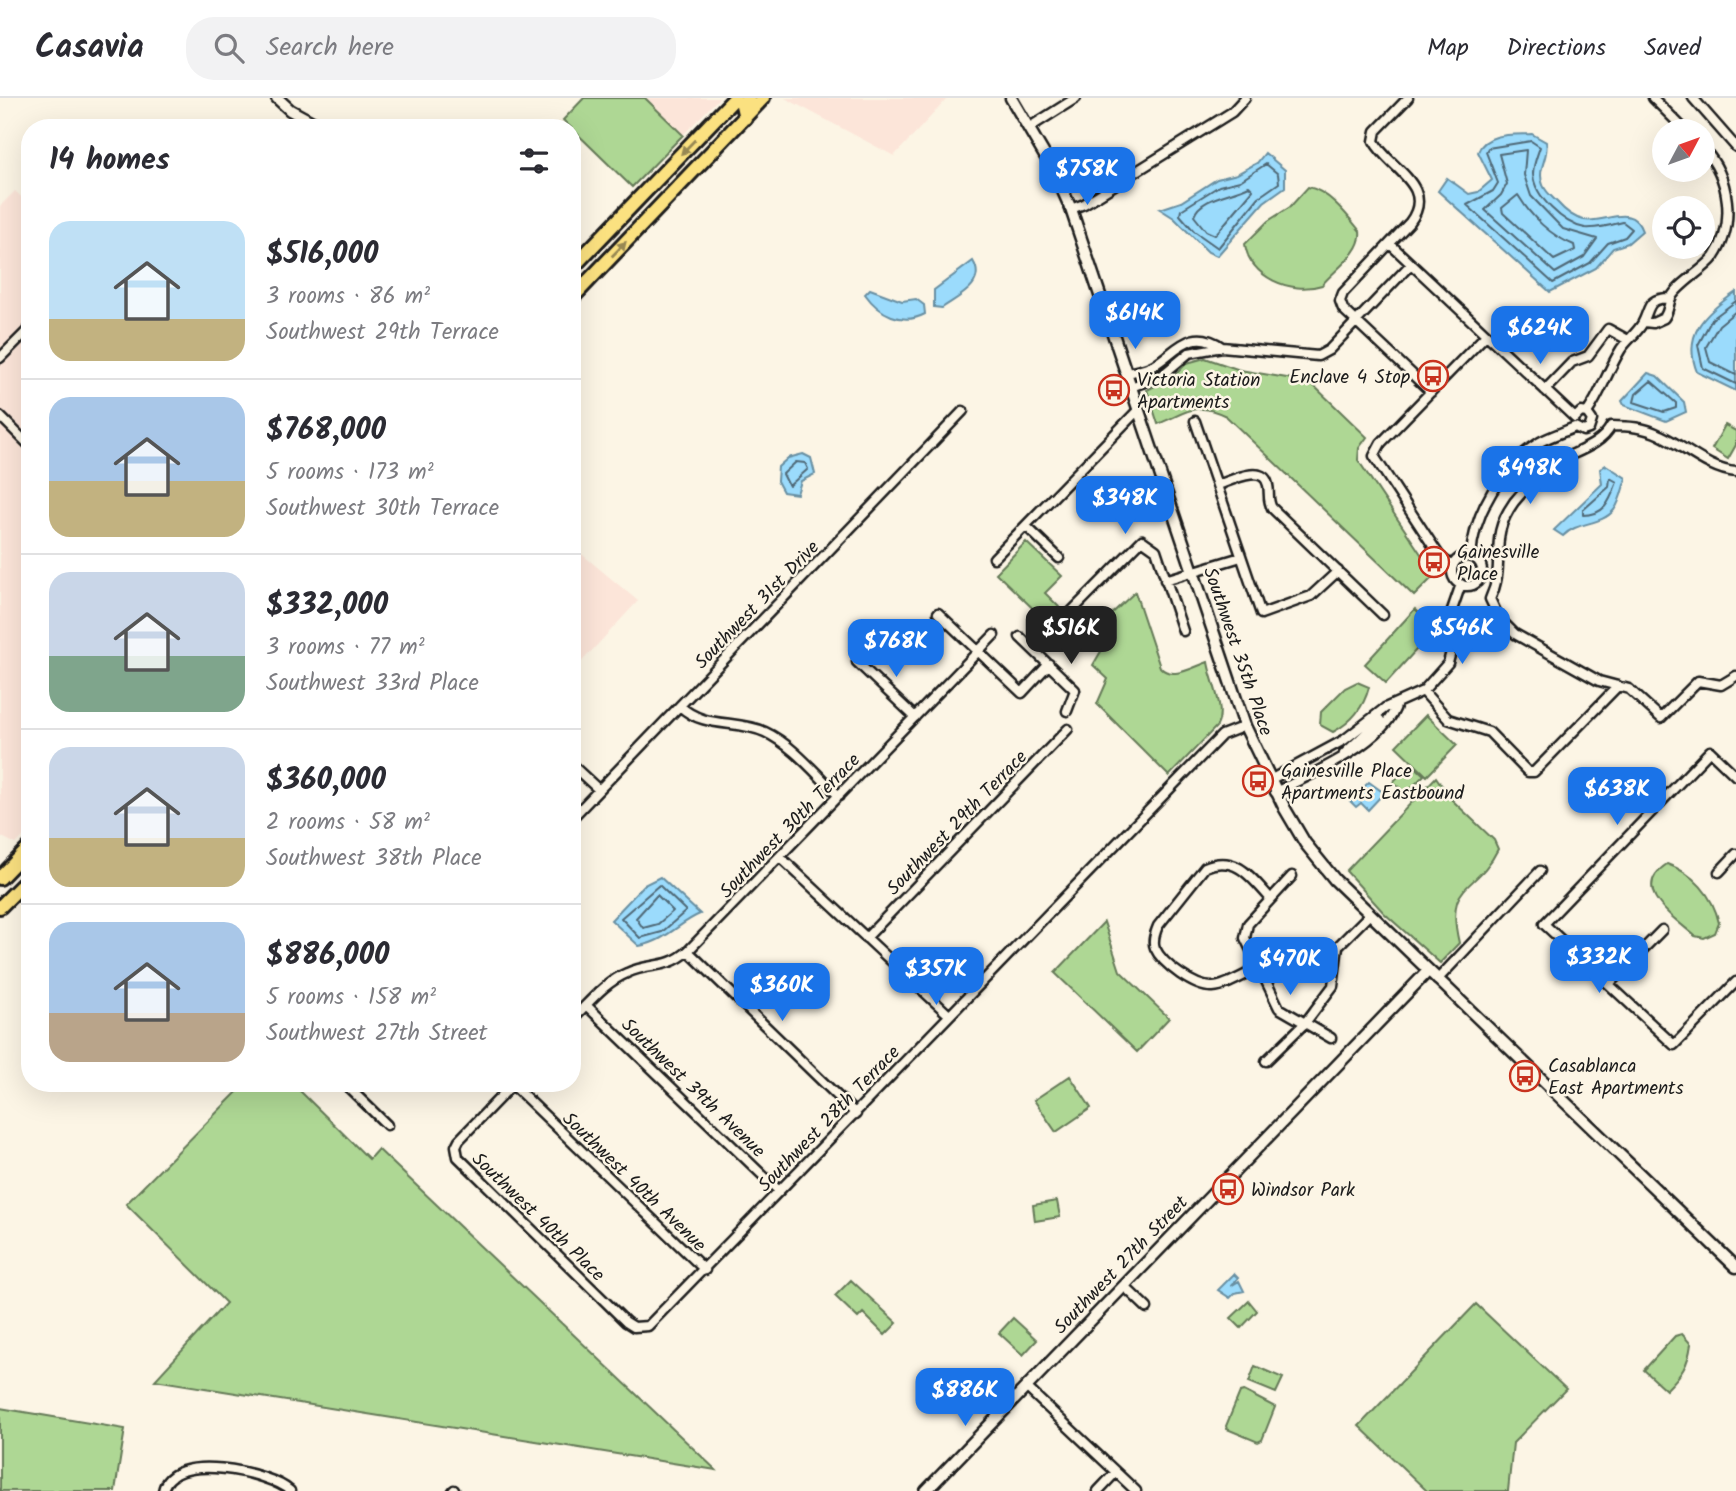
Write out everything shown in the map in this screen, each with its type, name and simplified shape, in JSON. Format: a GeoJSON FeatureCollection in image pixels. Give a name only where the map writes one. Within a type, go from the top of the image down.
{"type":"FeatureCollection","features":[{"type":"Feature","properties":{"kind":"main road"},"geometry":{"type":"LineString","coordinates":[[581,259],[735,98]]}},
{"type":"Feature","properties":{"kind":"main road"},"geometry":{"type":"LineString","coordinates":[[745,118],[742,105],[748,98]]}},
{"type":"Feature","properties":{"kind":"main road"},"geometry":{"type":"LineString","coordinates":[[581,289],[763,98]]}},
{"type":"Feature","properties":{"kind":"main road"},"geometry":{"type":"LineString","coordinates":[[0,878],[21,857]]}},
{"type":"Feature","properties":{"kind":"main road"},"geometry":{"type":"LineString","coordinates":[[0,907],[21,886]]}},
{"type":"Feature","properties":{"kind":"street"},"geometry":{"type":"LineString","coordinates":[[277,98],[290,110],[306,119]]}},
{"type":"Feature","properties":{"kind":"street","name":"Southwest 35th Place"},"geometry":{"type":"LineString","coordinates":[[1011,98],[1030,127],[1071,209],[1245,726],[1268,781],[1305,843],[1369,915],[1736,1267]]}},
{"type":"Feature","properties":{"kind":"street"},"geometry":{"type":"LineString","coordinates":[[1030,127],[1076,98]]}},
{"type":"Feature","properties":{"kind":"street"},"geometry":{"type":"LineString","coordinates":[[1071,209],[1084,204],[1232,111],[1245,98]]}},
{"type":"Feature","properties":{"kind":"street"},"geometry":{"type":"LineString","coordinates":[[1408,98],[1374,136],[1376,146],[1412,182],[1418,195],[1415,216],[1340,297],[1343,309],[1431,392]]}},
{"type":"Feature","properties":{"kind":"street"},"geometry":{"type":"LineString","coordinates":[[1653,98],[1674,119]]}},
{"type":"Feature","properties":{"kind":"street"},"geometry":{"type":"LineString","coordinates":[[1693,98],[1736,147]]}},
{"type":"Feature","properties":{"kind":"street"},"geometry":{"type":"LineString","coordinates":[[1644,321],[1653,323],[1664,318],[1671,298],[1713,258],[1723,242],[1729,221],[1724,179],[1715,166]]}},
{"type":"Feature","properties":{"kind":"street"},"geometry":{"type":"LineString","coordinates":[[1390,244],[1545,390],[1575,422],[1587,430],[1614,361],[1644,321],[1648,306],[1660,299],[1671,298]]}},
{"type":"Feature","properties":{"kind":"street"},"geometry":{"type":"LineString","coordinates":[[1127,373],[1156,363],[1185,341],[1203,340],[1222,347],[1312,358],[1329,350],[1411,264]]}},
{"type":"Feature","properties":{"kind":"street"},"geometry":{"type":"LineString","coordinates":[[1545,390],[1572,362],[1588,356],[1608,330],[1628,340]]}},
{"type":"Feature","properties":{"kind":"street"},"geometry":{"type":"LineString","coordinates":[[1453,566],[1441,558],[1374,456],[1381,443],[1486,335]]}},
{"type":"Feature","properties":{"kind":"street"},"geometry":{"type":"LineString","coordinates":[[0,358],[21,337]]}},
{"type":"Feature","properties":{"kind":"street"},"geometry":{"type":"LineString","coordinates":[[1132,387],[1161,376],[1183,356],[1222,347]]}},
{"type":"Feature","properties":{"kind":"street"},"geometry":{"type":"LineString","coordinates":[[1156,363],[1161,376]]}},
{"type":"Feature","properties":{"kind":"street"},"geometry":{"type":"LineString","coordinates":[[994,558],[1139,410]]}},
{"type":"Feature","properties":{"kind":"street","name":"Southwest 31st Drive"},"geometry":{"type":"LineString","coordinates":[[581,809],[963,411]]}},
{"type":"Feature","properties":{"kind":"street"},"geometry":{"type":"LineString","coordinates":[[1471,557],[1472,534],[1497,483],[1519,458],[1575,422],[1581,412],[1611,426],[1634,426],[1658,433],[1711,464],[1736,472]]}},
{"type":"Feature","properties":{"kind":"street"},"geometry":{"type":"LineString","coordinates":[[0,416],[21,437]]}},
{"type":"Feature","properties":{"kind":"street"},"geometry":{"type":"LineString","coordinates":[[1195,421],[1261,614],[1311,597],[1338,571]]}},
{"type":"Feature","properties":{"kind":"street"},"geometry":{"type":"LineString","coordinates":[[1611,426],[1604,438],[1547,468],[1517,499],[1502,520],[1497,538],[1499,578],[1490,599],[1492,609],[1507,628],[1599,681],[1637,694],[1661,718],[1698,681],[1721,685],[1736,677]]}},
{"type":"Feature","properties":{"kind":"street"},"geometry":{"type":"LineString","coordinates":[[1217,485],[1252,473],[1261,475],[1268,484],[1268,499],[1272,508],[1383,615]]}},
{"type":"Feature","properties":{"kind":"street"},"geometry":{"type":"LineString","coordinates":[[1026,526],[1059,558]]}},
{"type":"Feature","properties":{"kind":"street"},"geometry":{"type":"LineString","coordinates":[[1079,630],[1066,617],[1142,540],[1156,550],[1183,631]]}},
{"type":"Feature","properties":{"kind":"street"},"geometry":{"type":"LineString","coordinates":[[1166,580],[1241,557]]}},
{"type":"Feature","properties":{"kind":"street"},"geometry":{"type":"LineString","coordinates":[[1461,557],[1471,557],[1481,565],[1482,575],[1475,583],[1461,584],[1454,577],[1453,566],[1461,557]]}},
{"type":"Feature","properties":{"kind":"street"},"geometry":{"type":"LineString","coordinates":[[1482,575],[1499,578]]}},
{"type":"Feature","properties":{"kind":"street"},"geometry":{"type":"LineString","coordinates":[[1342,756],[1360,732],[1385,708],[1423,691],[1448,663],[1452,648],[1452,610],[1461,584]]}},
{"type":"Feature","properties":{"kind":"street"},"geometry":{"type":"LineString","coordinates":[[938,613],[1022,693],[1049,664]]}},
{"type":"Feature","properties":{"kind":"street","name":"Southwest 30th Terrace"},"geometry":{"type":"LineString","coordinates":[[586,1006],[610,983],[627,972],[670,965],[688,951],[995,635]]}},
{"type":"Feature","properties":{"kind":"street"},"geometry":{"type":"LineString","coordinates":[[1020,637],[1075,690],[1068,700],[1067,711]]}},
{"type":"Feature","properties":{"kind":"street"},"geometry":{"type":"LineString","coordinates":[[857,662],[915,717]]}},
{"type":"Feature","properties":{"kind":"street"},"geometry":{"type":"LineString","coordinates":[[1423,691],[1448,719],[1489,732],[1528,772],[1534,772],[1541,769],[1618,686]]}},
{"type":"Feature","properties":{"kind":"street"},"geometry":{"type":"LineString","coordinates":[[1275,792],[1359,749],[1395,712],[1397,703]]}},
{"type":"Feature","properties":{"kind":"street"},"geometry":{"type":"LineString","coordinates":[[680,706],[696,719],[748,725],[769,734],[839,796]]}},
{"type":"Feature","properties":{"kind":"street","name":"Southwest 28th Terrace"},"geometry":{"type":"LineString","coordinates":[[643,1328],[653,1324],[1222,735],[1245,726]]}},
{"type":"Feature","properties":{"kind":"street","name":"Southwest 29th Terrace"},"geometry":{"type":"LineString","coordinates":[[866,938],[1068,729]]}},
{"type":"Feature","properties":{"kind":"street"},"geometry":{"type":"LineString","coordinates":[[1268,781],[1360,732]]}},
{"type":"Feature","properties":{"kind":"street"},"geometry":{"type":"LineString","coordinates":[[1736,776],[1710,751],[1544,923],[1674,1045],[1736,982]]}},
{"type":"Feature","properties":{"kind":"street"},"geometry":{"type":"LineString","coordinates":[[581,773],[599,790]]}},
{"type":"Feature","properties":{"kind":"street"},"geometry":{"type":"LineString","coordinates":[[1719,872],[1736,854]]}},
{"type":"Feature","properties":{"kind":"street"},"geometry":{"type":"LineString","coordinates":[[780,857],[949,1015]]}},
{"type":"Feature","properties":{"kind":"street"},"geometry":{"type":"LineString","coordinates":[[1259,968],[1215,987],[1202,986],[1189,982],[1163,958],[1155,948],[1154,937],[1158,926],[1205,867],[1216,862],[1227,862],[1245,871],[1270,898]]}},
{"type":"Feature","properties":{"kind":"street"},"geometry":{"type":"LineString","coordinates":[[1437,980],[1540,871]]}},
{"type":"Feature","properties":{"kind":"street"},"geometry":{"type":"LineString","coordinates":[[1292,876],[1248,924],[1245,938],[1279,1009],[1331,1038]]}},
{"type":"Feature","properties":{"kind":"street"},"geometry":{"type":"LineString","coordinates":[[1266,1062],[1305,1023],[1334,986],[1338,946],[1369,915]]}},
{"type":"Feature","properties":{"kind":"street"},"geometry":{"type":"LineString","coordinates":[[1609,984],[1662,930]]}},
{"type":"Feature","properties":{"kind":"street"},"geometry":{"type":"LineString","coordinates":[[688,951],[856,1114]]}},
{"type":"Feature","properties":{"kind":"street","name":"Southwest 27th Street"},"geometry":{"type":"LineString","coordinates":[[926,1491],[1427,971]]}},
{"type":"Feature","properties":{"kind":"street"},"geometry":{"type":"LineString","coordinates":[[581,1011],[586,1006]]}},
{"type":"Feature","properties":{"kind":"street","name":"Southwest 39th Avenue"},"geometry":{"type":"LineString","coordinates":[[586,1006],[779,1191]]}},
{"type":"Feature","properties":{"kind":"street"},"geometry":{"type":"LineString","coordinates":[[353,1092],[387,1125]]}},
{"type":"Feature","properties":{"kind":"street","name":"Southwest 40th Place"},"geometry":{"type":"LineString","coordinates":[[505,1092],[459,1140],[456,1146],[458,1157],[626,1322],[643,1328]]}},
{"type":"Feature","properties":{"kind":"street","name":"Southwest 40th Avenue"},"geometry":{"type":"LineString","coordinates":[[521,1092],[705,1270]]}},
{"type":"Feature","properties":{"kind":"street"},"geometry":{"type":"LineString","coordinates":[[1124,1286],[1147,1308]]}},
{"type":"Feature","properties":{"kind":"street"},"geometry":{"type":"LineString","coordinates":[[1026,1387],[1136,1491]]}},
{"type":"Feature","properties":{"kind":"street"},"geometry":{"type":"LineString","coordinates":[[163,1491],[164,1484],[177,1471],[194,1466],[268,1478],[281,1482],[290,1491]]}},
{"type":"Feature","properties":{"kind":"street"},"geometry":{"type":"LineString","coordinates":[[1098,1491],[1116,1472]]}},
{"type":"Feature","properties":{"kind":"shaded area"},"geometry":{"type":"Polygon","coordinates":[[[645,98],[719,98],[683,135],[645,98]]]}},
{"type":"Feature","properties":{"kind":"shaded area"},"geometry":{"type":"Polygon","coordinates":[[[785,98],[948,98],[894,156],[785,98]]]}},
{"type":"Feature","properties":{"kind":"shaded area"},"geometry":{"type":"Polygon","coordinates":[[[15,191],[21,197],[21,839],[16,844],[0,836],[0,206],[15,191]]]}},
{"type":"Feature","properties":{"kind":"shaded area"},"geometry":{"type":"Polygon","coordinates":[[[581,554],[638,601],[581,662],[581,554]]]}},
{"type":"Feature","properties":{"kind":"green space"},"geometry":{"type":"Polygon","coordinates":[[[584,98],[645,98],[683,135],[632,187],[581,137],[581,119],[564,119],[584,98]]]}},
{"type":"Feature","properties":{"kind":"green space"},"geometry":{"type":"Polygon","coordinates":[[[1308,187],[1323,193],[1337,204],[1360,231],[1360,239],[1347,260],[1322,285],[1285,285],[1273,281],[1254,266],[1245,244],[1268,221],[1290,207],[1308,187]]]}},
{"type":"Feature","properties":{"kind":"green space"},"geometry":{"type":"Polygon","coordinates":[[[1205,358],[1240,370],[1310,382],[1367,437],[1359,448],[1358,460],[1435,575],[1414,596],[1226,416],[1199,409],[1158,424],[1147,390],[1173,377],[1187,363],[1205,358]]]}},
{"type":"Feature","properties":{"kind":"green space"},"geometry":{"type":"Polygon","coordinates":[[[1725,425],[1736,431],[1736,445],[1728,459],[1712,449],[1725,425]]]}},
{"type":"Feature","properties":{"kind":"green space"},"geometry":{"type":"Polygon","coordinates":[[[1026,542],[1062,576],[1045,593],[1059,607],[1046,621],[996,573],[1026,542]]]}},
{"type":"Feature","properties":{"kind":"green space"},"geometry":{"type":"Polygon","coordinates":[[[1135,592],[1160,667],[1170,673],[1177,673],[1208,662],[1219,703],[1217,726],[1169,776],[1097,704],[1108,679],[1093,665],[1107,641],[1105,620],[1135,592]]]}},
{"type":"Feature","properties":{"kind":"green space"},"geometry":{"type":"Polygon","coordinates":[[[1415,609],[1436,628],[1386,683],[1365,664],[1415,609]]]}},
{"type":"Feature","properties":{"kind":"green space"},"geometry":{"type":"Polygon","coordinates":[[[1357,682],[1369,687],[1356,713],[1346,724],[1333,732],[1320,725],[1321,712],[1345,688],[1357,682]]]}},
{"type":"Feature","properties":{"kind":"green space"},"geometry":{"type":"Polygon","coordinates":[[[1426,715],[1457,745],[1427,776],[1396,746],[1426,715]]]}},
{"type":"Feature","properties":{"kind":"green space"},"geometry":{"type":"Polygon","coordinates":[[[1411,763],[1424,775],[1406,794],[1393,782],[1411,763]]]}},
{"type":"Feature","properties":{"kind":"green space"},"geometry":{"type":"Polygon","coordinates":[[[1436,777],[1451,799],[1494,840],[1498,849],[1481,874],[1459,897],[1455,923],[1459,943],[1440,963],[1384,913],[1346,871],[1436,777]]]}},
{"type":"Feature","properties":{"kind":"green space"},"geometry":{"type":"Polygon","coordinates":[[[1667,864],[1693,879],[1707,894],[1719,923],[1715,933],[1704,938],[1695,936],[1658,902],[1652,883],[1656,873],[1667,864]]]}},
{"type":"Feature","properties":{"kind":"green space"},"geometry":{"type":"Polygon","coordinates":[[[1104,922],[1120,971],[1169,1018],[1137,1052],[1055,973],[1104,922]]]}},
{"type":"Feature","properties":{"kind":"green space"},"geometry":{"type":"Polygon","coordinates":[[[1070,1076],[1091,1108],[1056,1132],[1034,1100],[1070,1076]]]}},
{"type":"Feature","properties":{"kind":"green space"},"geometry":{"type":"Polygon","coordinates":[[[237,1092],[301,1092],[369,1159],[378,1149],[716,1470],[155,1380],[226,1303],[126,1204],[237,1092]]]}},
{"type":"Feature","properties":{"kind":"green space"},"geometry":{"type":"Polygon","coordinates":[[[1057,1201],[1060,1217],[1035,1221],[1033,1205],[1057,1201]]]}},
{"type":"Feature","properties":{"kind":"green space"},"geometry":{"type":"Polygon","coordinates":[[[851,1280],[897,1323],[885,1335],[863,1313],[858,1318],[835,1296],[851,1280]]]}},
{"type":"Feature","properties":{"kind":"green space"},"geometry":{"type":"Polygon","coordinates":[[[1249,1301],[1257,1311],[1241,1328],[1231,1318],[1249,1301]]]}},
{"type":"Feature","properties":{"kind":"green space"},"geometry":{"type":"Polygon","coordinates":[[[1476,1304],[1566,1389],[1513,1443],[1508,1491],[1427,1491],[1359,1426],[1476,1304]]]}},
{"type":"Feature","properties":{"kind":"green space"},"geometry":{"type":"Polygon","coordinates":[[[1013,1318],[1037,1340],[1023,1355],[999,1333],[1013,1318]]]}},
{"type":"Feature","properties":{"kind":"green space"},"geometry":{"type":"Polygon","coordinates":[[[1682,1334],[1691,1344],[1688,1358],[1680,1374],[1666,1390],[1644,1370],[1675,1336],[1682,1334]]]}},
{"type":"Feature","properties":{"kind":"green space"},"geometry":{"type":"Polygon","coordinates":[[[1255,1366],[1283,1378],[1276,1393],[1249,1382],[1255,1366]]]}},
{"type":"Feature","properties":{"kind":"green space"},"geometry":{"type":"Polygon","coordinates":[[[1244,1391],[1275,1407],[1262,1440],[1258,1442],[1227,1429],[1226,1426],[1240,1392],[1244,1391]]]}},
{"type":"Feature","properties":{"kind":"green space"},"geometry":{"type":"Polygon","coordinates":[[[0,1408],[125,1429],[115,1491],[0,1491],[0,1408]]]}},
{"type":"Feature","properties":{"kind":"water"},"geometry":{"type":"Polygon","coordinates":[[[1532,134],[1546,142],[1541,174],[1544,187],[1566,211],[1584,220],[1625,216],[1637,222],[1642,231],[1628,243],[1613,248],[1596,268],[1550,292],[1438,191],[1447,178],[1469,194],[1478,192],[1492,180],[1478,152],[1482,146],[1501,136],[1532,134]]]}},
{"type":"Feature","properties":{"kind":"water"},"geometry":{"type":"Polygon","coordinates":[[[1265,153],[1285,170],[1285,187],[1264,202],[1217,256],[1208,252],[1174,218],[1160,209],[1181,202],[1217,179],[1237,174],[1257,163],[1265,153]]]}},
{"type":"Feature","properties":{"kind":"water"},"geometry":{"type":"Polygon","coordinates":[[[973,261],[976,276],[969,289],[942,308],[934,307],[934,290],[973,261]]]}},
{"type":"Feature","properties":{"kind":"water"},"geometry":{"type":"Polygon","coordinates":[[[870,289],[902,301],[916,299],[924,305],[925,314],[908,319],[892,316],[877,307],[865,294],[870,289]]]}},
{"type":"Feature","properties":{"kind":"water"},"geometry":{"type":"Polygon","coordinates":[[[1736,292],[1736,391],[1697,372],[1692,346],[1699,326],[1706,317],[1736,292]]]}},
{"type":"Feature","properties":{"kind":"water"},"geometry":{"type":"Polygon","coordinates":[[[1648,373],[1657,376],[1684,402],[1686,412],[1666,421],[1624,405],[1622,401],[1648,373]]]}},
{"type":"Feature","properties":{"kind":"water"},"geometry":{"type":"Polygon","coordinates":[[[803,454],[811,458],[815,474],[801,481],[797,494],[783,492],[777,481],[778,467],[788,458],[803,454]]]}},
{"type":"Feature","properties":{"kind":"water"},"geometry":{"type":"Polygon","coordinates":[[[1606,465],[1626,478],[1614,510],[1603,519],[1575,528],[1563,536],[1554,530],[1602,484],[1600,469],[1606,465]]]}},
{"type":"Feature","properties":{"kind":"water"},"geometry":{"type":"Polygon","coordinates":[[[1369,782],[1384,793],[1368,810],[1361,803],[1356,807],[1350,801],[1369,782]]]}},
{"type":"Feature","properties":{"kind":"water"},"geometry":{"type":"Polygon","coordinates":[[[660,877],[700,914],[657,940],[639,946],[611,920],[644,885],[660,877]]]}},
{"type":"Feature","properties":{"kind":"water"},"geometry":{"type":"Polygon","coordinates":[[[1234,1274],[1238,1278],[1231,1286],[1239,1281],[1244,1291],[1235,1293],[1230,1298],[1218,1290],[1234,1274]]]}},
{"type":"Feature","properties":{"kind":"place","name":"Enclave 4 Stop"},"geometry":{"type":"Point","coordinates":[1433,376]}},
{"type":"Feature","properties":{"kind":"place","name":"Victoria Station Apartments"},"geometry":{"type":"Point","coordinates":[1114,390]}},
{"type":"Feature","properties":{"kind":"place","name":"Gainesville Place"},"geometry":{"type":"Point","coordinates":[1434,562]}},
{"type":"Feature","properties":{"kind":"place","name":"Gainesville Place Apartments Eastbound"},"geometry":{"type":"Point","coordinates":[1258,781]}},
{"type":"Feature","properties":{"kind":"place","name":"Casablanca East Apartments"},"geometry":{"type":"Point","coordinates":[1525,1076]}},
{"type":"Feature","properties":{"kind":"place","name":"Windsor Park"},"geometry":{"type":"Point","coordinates":[1228,1189]}}]}
